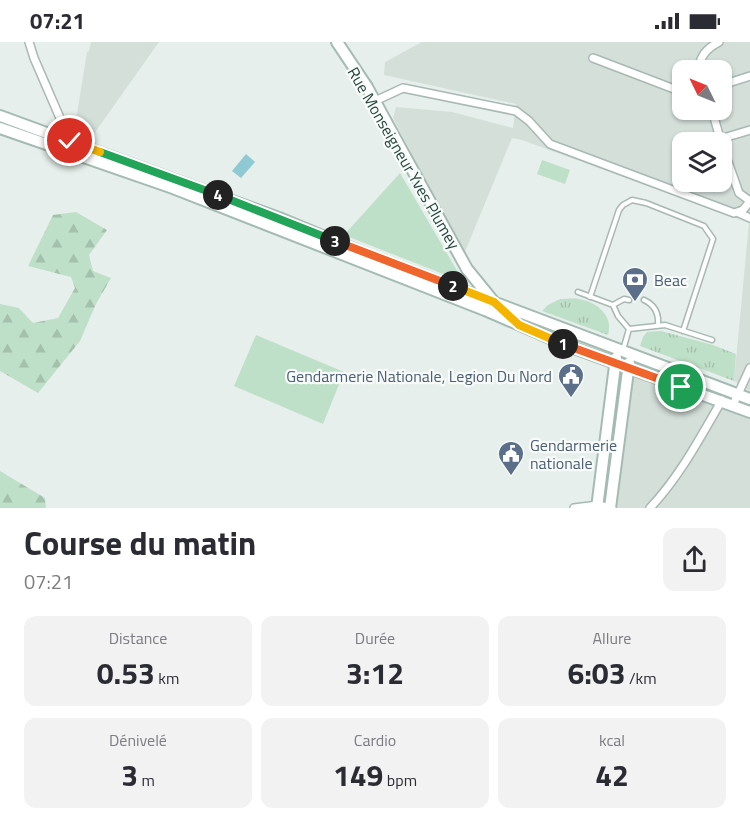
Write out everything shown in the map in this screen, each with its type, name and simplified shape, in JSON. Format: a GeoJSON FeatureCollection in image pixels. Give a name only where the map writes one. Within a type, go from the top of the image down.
{"type":"FeatureCollection","features":[{"type":"Feature","properties":{"kind":"main road","name":"Rue Monseigneur Yves Plumey"},"geometry":{"type":"LineString","coordinates":[[337,42],[375,101],[467,269],[494,302]]}},
{"type":"Feature","properties":{"kind":"main road"},"geometry":{"type":"LineString","coordinates":[[0,116],[279,218],[363,253],[750,399]]}},
{"type":"Feature","properties":{"kind":"main road"},"geometry":{"type":"LineString","coordinates":[[0,128],[173,188],[485,310],[615,364],[722,400],[750,412]]}},
{"type":"Feature","properties":{"kind":"main road"},"geometry":{"type":"LineString","coordinates":[[494,302],[519,325]]}},
{"type":"Feature","properties":{"kind":"main road"},"geometry":{"type":"LineString","coordinates":[[597,506],[615,364],[623,351]]}},
{"type":"Feature","properties":{"kind":"main road"},"geometry":{"type":"LineString","coordinates":[[611,508],[628,368],[623,351]]}},
{"type":"Feature","properties":{"kind":"street"},"geometry":{"type":"LineString","coordinates":[[29,42],[70,141]]}},
{"type":"Feature","properties":{"kind":"street"},"geometry":{"type":"LineString","coordinates":[[701,60],[718,42]]}},
{"type":"Feature","properties":{"kind":"street"},"geometry":{"type":"LineString","coordinates":[[593,58],[672,88]]}},
{"type":"Feature","properties":{"kind":"street"},"geometry":{"type":"LineString","coordinates":[[732,82],[750,76]]}},
{"type":"Feature","properties":{"kind":"street"},"geometry":{"type":"LineString","coordinates":[[375,101],[403,88],[516,111],[529,120],[550,144],[750,218]]}},
{"type":"Feature","properties":{"kind":"street"},"geometry":{"type":"LineString","coordinates":[[732,137],[750,130]]}},
{"type":"Feature","properties":{"kind":"street"},"geometry":{"type":"LineString","coordinates":[[732,173],[739,193],[750,201],[739,213]]}},
{"type":"Feature","properties":{"kind":"street"},"geometry":{"type":"LineString","coordinates":[[733,405],[750,368]]}},
{"type":"Feature","properties":{"kind":"street"},"geometry":{"type":"LineString","coordinates":[[650,508],[668,489],[684,466],[722,400]]}},
{"type":"Feature","properties":{"kind":"street"},"geometry":{"type":"LineString","coordinates":[[574,508],[597,506],[611,508]]}},
{"type":"Feature","properties":{"kind":"lane"},"geometry":{"type":"LineString","coordinates":[[590,297],[620,210],[623,205],[632,200],[646,203],[704,226],[713,239],[683,331]]}},
{"type":"Feature","properties":{"kind":"lane"},"geometry":{"type":"LineString","coordinates":[[578,292],[613,305],[618,316],[629,329],[658,325],[712,340]]}},
{"type":"Feature","properties":{"kind":"lane"},"geometry":{"type":"LineString","coordinates":[[613,305],[624,299],[629,300]]}},
{"type":"Feature","properties":{"kind":"lane"},"geometry":{"type":"LineString","coordinates":[[644,300],[655,308],[659,317],[658,325]]}},
{"type":"Feature","properties":{"kind":"lane"},"geometry":{"type":"LineString","coordinates":[[623,351],[629,329]]}},
{"type":"Feature","properties":{"kind":"shaded area"},"geometry":{"type":"Polygon","coordinates":[[[91,42],[159,42],[91,138],[74,132],[87,52],[91,42]]]}},
{"type":"Feature","properties":{"kind":"shaded area"},"geometry":{"type":"Polygon","coordinates":[[[422,42],[750,42],[750,391],[734,381],[749,223],[512,138],[464,254],[393,118],[396,107],[452,112],[513,128],[516,104],[384,75],[385,62],[422,42]]]}},
{"type":"Feature","properties":{"kind":"shaded area"},"geometry":{"type":"Polygon","coordinates":[[[634,375],[750,417],[750,508],[614,508],[634,375]]]}},
{"type":"Feature","properties":{"kind":"green space"},"geometry":{"type":"Polygon","coordinates":[[[542,160],[570,170],[565,184],[537,174],[542,160]]]}},
{"type":"Feature","properties":{"kind":"green space"},"geometry":{"type":"Polygon","coordinates":[[[400,173],[459,274],[458,278],[344,235],[400,173]]]}},
{"type":"Feature","properties":{"kind":"green space"},"geometry":{"type":"Polygon","coordinates":[[[76,212],[107,230],[89,255],[93,271],[111,278],[96,304],[80,341],[38,393],[0,371],[0,304],[19,308],[33,323],[58,318],[75,288],[71,277],[28,266],[53,215],[76,212]]]}},
{"type":"Feature","properties":{"kind":"green space"},"geometry":{"type":"Polygon","coordinates":[[[560,299],[579,299],[598,307],[609,322],[608,335],[542,311],[560,299]]]}},
{"type":"Feature","properties":{"kind":"green space"},"geometry":{"type":"Polygon","coordinates":[[[661,331],[713,345],[736,354],[734,381],[640,346],[647,332],[661,331]]]}},
{"type":"Feature","properties":{"kind":"green space"},"geometry":{"type":"Polygon","coordinates":[[[256,335],[344,372],[323,424],[234,386],[256,335]]]}},
{"type":"Feature","properties":{"kind":"green space"},"geometry":{"type":"Polygon","coordinates":[[[0,471],[45,498],[46,508],[0,508],[0,471]]]}},
{"type":"Feature","properties":{"kind":"water"},"geometry":{"type":"Polygon","coordinates":[[[246,154],[255,162],[241,178],[232,171],[246,154]]]}},
{"type":"Feature","properties":{"kind":"place","name":"Beac"},"geometry":{"type":"Point","coordinates":[635,303]}},
{"type":"Feature","properties":{"kind":"place","name":"Gendarmerie Nationale, Legion Du Nord"},"geometry":{"type":"Point","coordinates":[571,399]}},
{"type":"Feature","properties":{"kind":"place","name":"Gendarmerie nationale"},"geometry":{"type":"Point","coordinates":[511,477]}},
{"type":"Feature","properties":{"kind":"route"},"geometry":{"type":"LineString","coordinates":[[70,141],[279,218],[363,253],[494,302],[519,325],[615,364],[681,387]]}}]}
